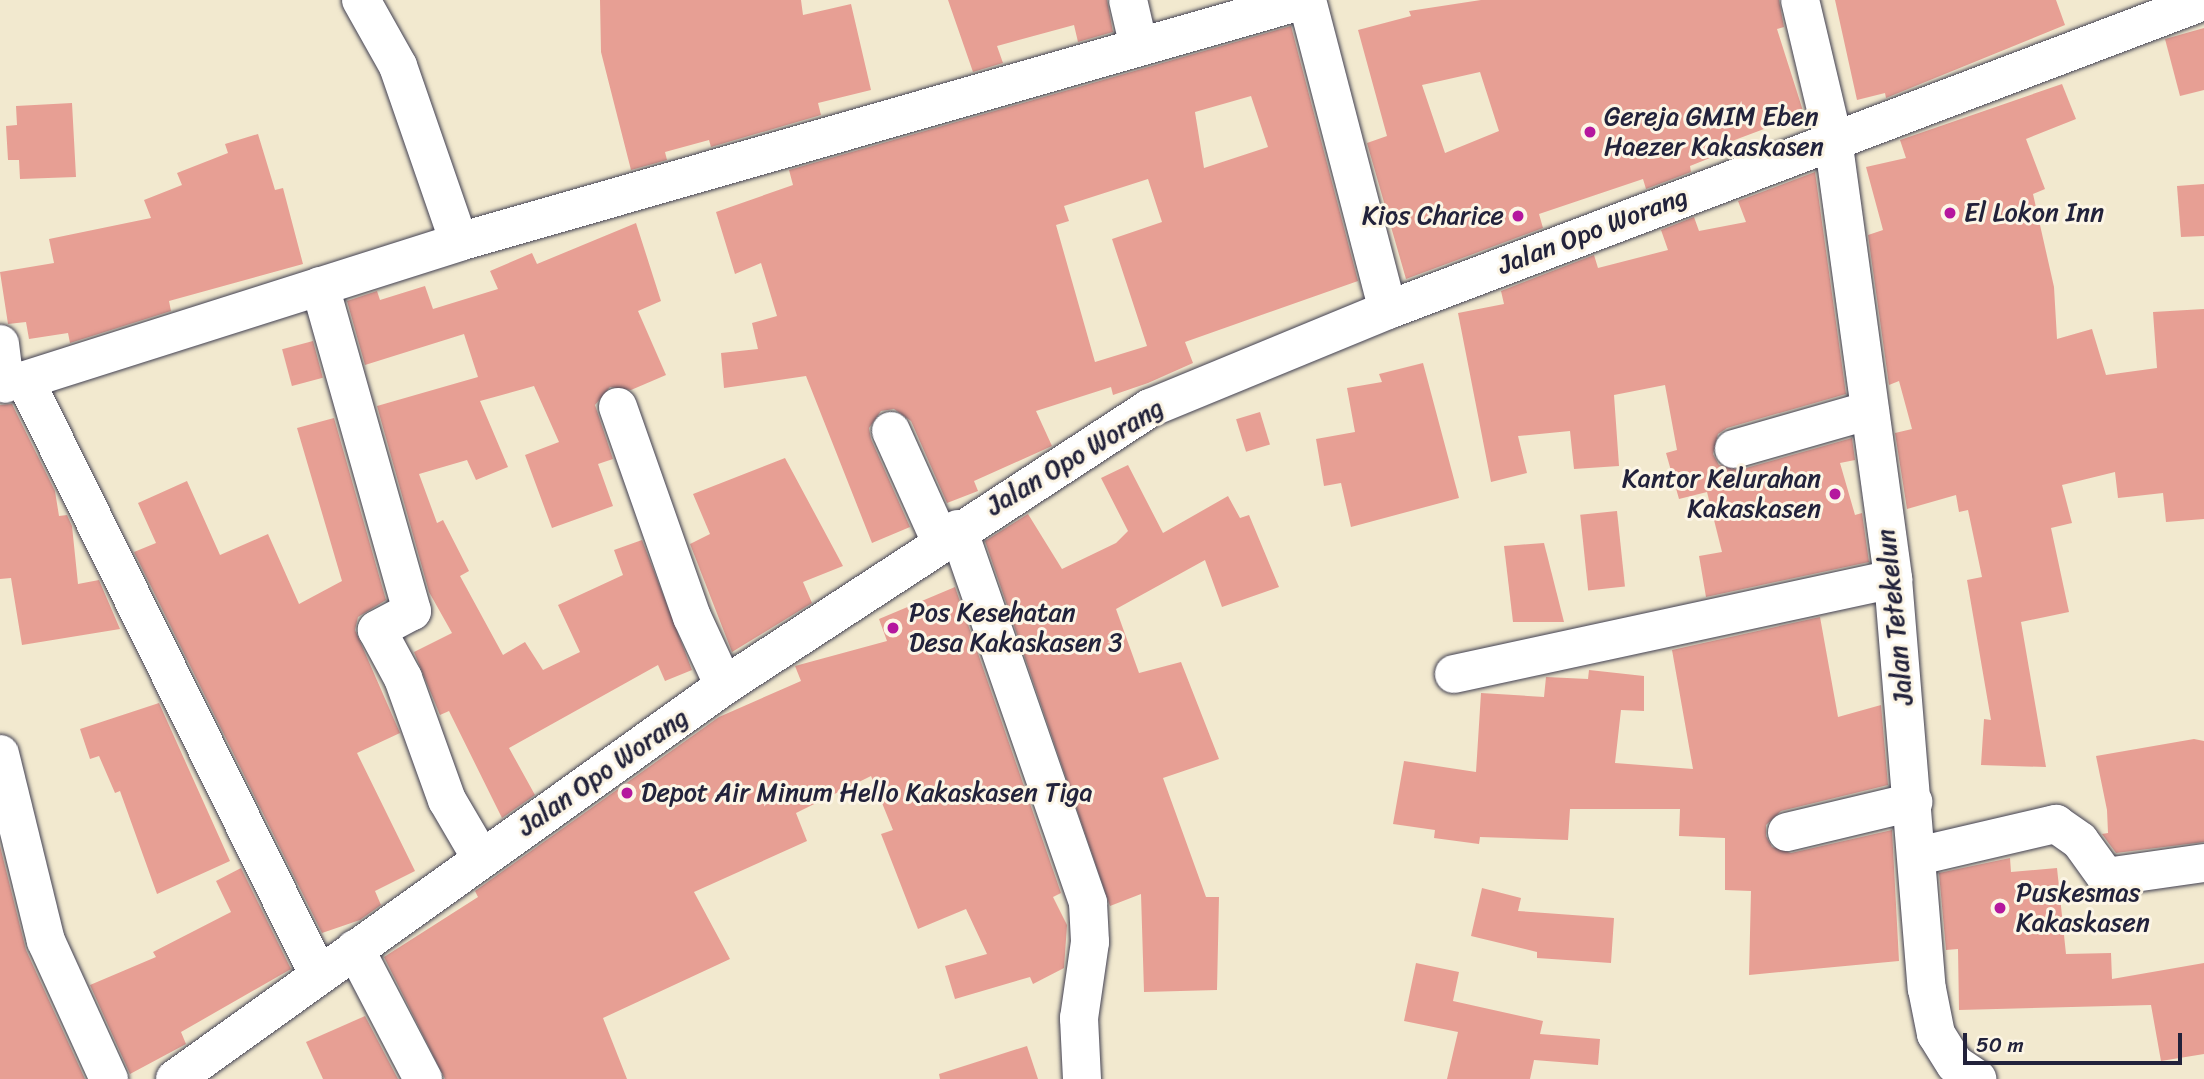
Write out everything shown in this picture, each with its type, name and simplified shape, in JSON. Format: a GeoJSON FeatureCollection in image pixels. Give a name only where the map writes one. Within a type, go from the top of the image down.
{"type":"FeatureCollection","features":[{"type":"Feature","properties":{"kind":"street"},"geometry":{"type":"LineString","coordinates":[[360,0],[398,66],[459,242]]}},
{"type":"Feature","properties":{"kind":"street"},"geometry":{"type":"LineString","coordinates":[[1128,0],[1138,43]]}},
{"type":"Feature","properties":{"kind":"street"},"geometry":{"type":"LineString","coordinates":[[10,383],[459,242],[1138,43],[1306,0],[1388,310]]}},
{"type":"Feature","properties":{"kind":"street","name":"Jalan Tetekelun"},"geometry":{"type":"LineString","coordinates":[[1801,0],[1833,139],[1893,579],[1936,1034],[1955,1064],[1977,1079]]}},
{"type":"Feature","properties":{"kind":"street","name":"Jalan Opo Worang"},"geometry":{"type":"LineString","coordinates":[[175,1079],[318,974],[724,687],[949,535],[1150,408],[1388,310],[1833,139],[2204,1]]}},
{"type":"Feature","properties":{"kind":"street"},"geometry":{"type":"LineString","coordinates":[[320,286],[412,611],[377,630],[403,678],[447,800],[481,858]]}},
{"type":"Feature","properties":{"kind":"street"},"geometry":{"type":"LineString","coordinates":[[0,344],[10,383],[318,974]]}},
{"type":"Feature","properties":{"kind":"street"},"geometry":{"type":"LineString","coordinates":[[618,407],[692,617],[724,687]]}},
{"type":"Feature","properties":{"kind":"street"},"geometry":{"type":"LineString","coordinates":[[1734,449],[1870,410]]}},
{"type":"Feature","properties":{"kind":"street"},"geometry":{"type":"LineString","coordinates":[[891,430],[949,535],[1088,904],[1090,942],[1079,1018],[1082,1079]]}},
{"type":"Feature","properties":{"kind":"street"},"geometry":{"type":"LineString","coordinates":[[1454,674],[1893,579]]}},
{"type":"Feature","properties":{"kind":"street"},"geometry":{"type":"LineString","coordinates":[[0,754],[46,941],[109,1079]]}},
{"type":"Feature","properties":{"kind":"street"},"geometry":{"type":"LineString","coordinates":[[1787,832],[1913,802]]}},
{"type":"Feature","properties":{"kind":"street"},"geometry":{"type":"LineString","coordinates":[[1918,856],[2056,824],[2074,834],[2106,877],[2204,863]]}},
{"type":"Feature","properties":{"kind":"street"},"geometry":{"type":"LineString","coordinates":[[355,949],[423,1079]]}},
{"type":"Feature","properties":{"kind":"building"},"geometry":{"type":"Polygon","coordinates":[[[600,0],[801,0],[803,15],[851,4],[871,90],[818,103],[821,115],[711,147],[709,140],[665,152],[667,160],[631,170],[601,52],[600,0]]]}},
{"type":"Feature","properties":{"kind":"building"},"geometry":{"type":"Polygon","coordinates":[[[948,0],[1107,0],[1113,32],[1078,42],[1074,25],[997,46],[1003,63],[973,72],[948,0]]]}},
{"type":"Feature","properties":{"kind":"building"},"geometry":{"type":"Polygon","coordinates":[[[1481,0],[1779,0],[1784,27],[1777,29],[1804,114],[1732,141],[1735,148],[1690,166],[1691,172],[1646,189],[1643,179],[1539,214],[1543,228],[1406,279],[1367,143],[1387,136],[1358,30],[1411,16],[1409,11],[1481,0]],[[1480,72],[1422,85],[1445,153],[1499,131],[1480,72]]]}},
{"type":"Feature","properties":{"kind":"building"},"geometry":{"type":"Polygon","coordinates":[[[1835,0],[2056,0],[2065,25],[1886,98],[1885,93],[1857,100],[1835,0]]]}},
{"type":"Feature","properties":{"kind":"building"},"geometry":{"type":"Polygon","coordinates":[[[1291,26],[1358,281],[1185,342],[1193,363],[1148,383],[1113,395],[1111,387],[1036,411],[1052,446],[974,481],[978,491],[947,503],[911,421],[894,409],[881,411],[869,428],[871,439],[910,527],[872,543],[806,376],[724,388],[721,353],[758,349],[752,323],[777,316],[761,263],[735,274],[716,212],[793,185],[789,170],[1291,26]],[[1251,96],[1195,112],[1204,168],[1268,147],[1251,96]],[[1148,179],[1064,206],[1069,221],[1056,225],[1095,362],[1147,346],[1112,239],[1162,222],[1148,179]]]}},
{"type":"Feature","properties":{"kind":"building"},"geometry":{"type":"Polygon","coordinates":[[[2204,28],[2204,90],[2180,96],[2165,39],[2204,28]]]}},
{"type":"Feature","properties":{"kind":"building"},"geometry":{"type":"Polygon","coordinates":[[[2062,84],[2076,119],[2026,139],[2045,189],[2033,194],[2054,287],[2057,339],[2092,329],[2106,375],[2157,368],[2153,312],[2204,309],[2204,519],[2166,522],[2163,493],[2118,498],[2115,472],[2062,485],[2072,523],[2051,528],[2069,612],[2021,622],[2046,767],[1981,765],[1984,719],[1991,720],[1967,580],[1982,577],[1968,510],[1959,512],[1956,495],[1907,509],[1895,433],[1912,429],[1899,381],[1889,385],[1868,235],[1883,230],[1866,167],[1906,158],[1900,140],[2062,84]]]}},
{"type":"Feature","properties":{"kind":"building"},"geometry":{"type":"Polygon","coordinates":[[[72,103],[76,177],[20,179],[19,160],[8,160],[6,126],[17,125],[16,106],[72,103]]]}},
{"type":"Feature","properties":{"kind":"building"},"geometry":{"type":"Polygon","coordinates":[[[258,134],[275,190],[283,188],[303,264],[169,301],[171,311],[70,343],[68,333],[29,339],[26,322],[8,324],[0,272],[54,263],[49,239],[151,218],[144,200],[182,185],[177,173],[228,153],[225,144],[258,134]]]}},
{"type":"Feature","properties":{"kind":"building"},"geometry":{"type":"Polygon","coordinates":[[[1815,172],[1846,394],[1727,428],[1718,434],[1713,454],[1719,465],[1739,470],[1852,438],[1855,460],[1840,463],[1855,515],[1862,513],[1869,562],[1706,597],[1699,556],[1722,552],[1707,492],[1679,499],[1666,453],[1677,450],[1665,385],[1614,395],[1619,466],[1574,469],[1570,431],[1518,436],[1527,473],[1491,482],[1458,313],[1504,304],[1501,291],[1594,255],[1598,268],[1668,250],[1661,230],[1694,217],[1699,231],[1746,222],[1738,201],[1815,172]]]}},
{"type":"Feature","properties":{"kind":"building"},"geometry":{"type":"Polygon","coordinates":[[[2204,184],[2204,236],[2181,237],[2177,186],[2204,184]]]}},
{"type":"Feature","properties":{"kind":"building"},"geometry":{"type":"Polygon","coordinates":[[[636,223],[661,301],[638,311],[666,375],[631,390],[610,387],[595,405],[613,459],[598,464],[613,506],[552,528],[525,455],[559,442],[534,386],[480,401],[508,467],[476,480],[467,460],[419,474],[437,523],[443,520],[469,571],[460,576],[503,655],[525,642],[543,670],[580,652],[558,605],[623,575],[614,550],[642,540],[692,670],[665,681],[658,665],[509,748],[535,795],[502,818],[449,711],[440,715],[414,652],[452,633],[429,592],[377,406],[478,377],[464,334],[365,365],[347,301],[377,291],[380,300],[425,286],[433,309],[498,289],[490,271],[532,253],[537,264],[636,223]]]}},
{"type":"Feature","properties":{"kind":"building"},"geometry":{"type":"Polygon","coordinates":[[[313,341],[323,378],[292,386],[282,349],[313,341]]]}},
{"type":"Feature","properties":{"kind":"building"},"geometry":{"type":"Polygon","coordinates":[[[1423,363],[1459,498],[1351,527],[1341,483],[1324,486],[1316,439],[1355,432],[1347,388],[1382,382],[1379,374],[1423,363]]]}},
{"type":"Feature","properties":{"kind":"building"},"geometry":{"type":"Polygon","coordinates":[[[12,404],[55,491],[59,516],[67,515],[72,526],[78,584],[99,580],[120,629],[22,645],[11,578],[0,579],[0,405],[12,404]]]}},
{"type":"Feature","properties":{"kind":"building"},"geometry":{"type":"Polygon","coordinates":[[[1260,412],[1270,445],[1246,452],[1236,419],[1260,412]]]}},
{"type":"Feature","properties":{"kind":"building"},"geometry":{"type":"Polygon","coordinates":[[[334,418],[386,600],[358,617],[355,630],[400,733],[357,753],[415,871],[375,891],[381,905],[360,920],[322,933],[134,552],[156,543],[138,503],[187,481],[220,555],[268,534],[299,604],[342,581],[297,428],[334,418]]]}},
{"type":"Feature","properties":{"kind":"building"},"geometry":{"type":"Polygon","coordinates":[[[785,458],[843,566],[803,582],[812,603],[732,652],[690,544],[710,534],[693,494],[785,458]]]}},
{"type":"Feature","properties":{"kind":"building"},"geometry":{"type":"Polygon","coordinates":[[[1128,465],[1163,533],[1228,496],[1240,518],[1249,515],[1279,587],[1222,607],[1205,560],[1116,609],[1139,673],[1181,662],[1219,759],[1163,778],[1206,897],[1219,897],[1217,990],[1144,992],[1141,894],[1110,906],[985,541],[1028,514],[1062,569],[1116,543],[1128,531],[1101,478],[1128,465]]]}},
{"type":"Feature","properties":{"kind":"building"},"geometry":{"type":"Polygon","coordinates":[[[1617,511],[1625,587],[1588,590],[1580,515],[1617,511]]]}},
{"type":"Feature","properties":{"kind":"building"},"geometry":{"type":"Polygon","coordinates":[[[1544,543],[1564,622],[1513,622],[1504,546],[1544,543]]]}},
{"type":"Feature","properties":{"kind":"building"},"geometry":{"type":"Polygon","coordinates":[[[955,587],[1061,893],[1053,897],[1067,925],[1064,968],[1033,984],[1030,977],[955,999],[945,966],[987,954],[966,909],[918,929],[881,834],[893,830],[871,776],[796,813],[807,841],[694,892],[730,959],[603,1018],[627,1079],[445,1079],[384,957],[478,897],[475,891],[719,717],[801,681],[795,666],[887,641],[879,619],[955,587]]]}},
{"type":"Feature","properties":{"kind":"building"},"geometry":{"type":"Polygon","coordinates":[[[1820,617],[1838,717],[1881,705],[1888,785],[1781,811],[1766,825],[1766,836],[1772,847],[1791,853],[1892,830],[1899,961],[1749,975],[1751,891],[1725,890],[1725,838],[1679,836],[1680,809],[1570,809],[1568,840],[1480,837],[1479,844],[1434,838],[1435,830],[1393,824],[1404,761],[1476,772],[1481,693],[1544,697],[1546,677],[1588,679],[1589,670],[1644,676],[1644,711],[1621,710],[1615,763],[1693,769],[1672,650],[1820,617]]]}},
{"type":"Feature","properties":{"kind":"building"},"geometry":{"type":"Polygon","coordinates":[[[159,703],[230,861],[157,894],[120,791],[115,793],[99,756],[90,759],[80,729],[159,703]]]}},
{"type":"Feature","properties":{"kind":"building"},"geometry":{"type":"Polygon","coordinates":[[[2194,739],[2204,741],[2204,842],[2116,853],[2102,834],[2108,833],[2107,810],[2096,756],[2194,739]]]}},
{"type":"Feature","properties":{"kind":"building"},"geometry":{"type":"Polygon","coordinates":[[[0,846],[26,950],[85,1079],[0,1079],[0,846]]]}},
{"type":"Feature","properties":{"kind":"building"},"geometry":{"type":"Polygon","coordinates":[[[2010,858],[2011,872],[2057,868],[2066,954],[2111,953],[2112,979],[2204,963],[2204,1054],[2161,1061],[2151,1005],[1959,1010],[1958,949],[1946,950],[1939,873],[2010,858]]]}},
{"type":"Feature","properties":{"kind":"building"},"geometry":{"type":"Polygon","coordinates":[[[241,868],[291,969],[181,1032],[186,1044],[130,1074],[90,985],[156,957],[153,952],[231,912],[216,881],[241,868]]]}},
{"type":"Feature","properties":{"kind":"building"},"geometry":{"type":"Polygon","coordinates":[[[1482,888],[1521,898],[1518,911],[1614,918],[1611,963],[1537,958],[1537,952],[1471,936],[1482,888]]]}},
{"type":"Feature","properties":{"kind":"building"},"geometry":{"type":"Polygon","coordinates":[[[1416,963],[1459,972],[1453,1001],[1543,1021],[1540,1034],[1600,1039],[1598,1065],[1534,1060],[1530,1079],[1447,1079],[1458,1032],[1404,1021],[1416,963]]]}},
{"type":"Feature","properties":{"kind":"building"},"geometry":{"type":"Polygon","coordinates":[[[365,1016],[398,1079],[323,1079],[306,1042],[365,1016]]]}},
{"type":"Feature","properties":{"kind":"building"},"geometry":{"type":"Polygon","coordinates":[[[1027,1046],[1038,1079],[940,1079],[939,1074],[1027,1046]]]}},
{"type":"Feature","properties":{"kind":"place","name":"Gereja GMIM Eben Haezer Kakaskasen"},"geometry":{"type":"Point","coordinates":[1590,132]}},
{"type":"Feature","properties":{"kind":"place","name":"El Lokon Inn"},"geometry":{"type":"Point","coordinates":[1950,213]}},
{"type":"Feature","properties":{"kind":"place","name":"Kios Charice"},"geometry":{"type":"Point","coordinates":[1518,216]}},
{"type":"Feature","properties":{"kind":"place","name":"Kantor Kelurahan Kakaskasen"},"geometry":{"type":"Point","coordinates":[1835,494]}},
{"type":"Feature","properties":{"kind":"place","name":"Pos Kesehatan Desa Kakaskasen 3"},"geometry":{"type":"Point","coordinates":[893,628]}},
{"type":"Feature","properties":{"kind":"place","name":"Depot Air Minum Hello Kakaskasen Tiga"},"geometry":{"type":"Point","coordinates":[627,793]}},
{"type":"Feature","properties":{"kind":"place","name":"Puskesmas Kakaskasen"},"geometry":{"type":"Point","coordinates":[2000,908]}}]}
